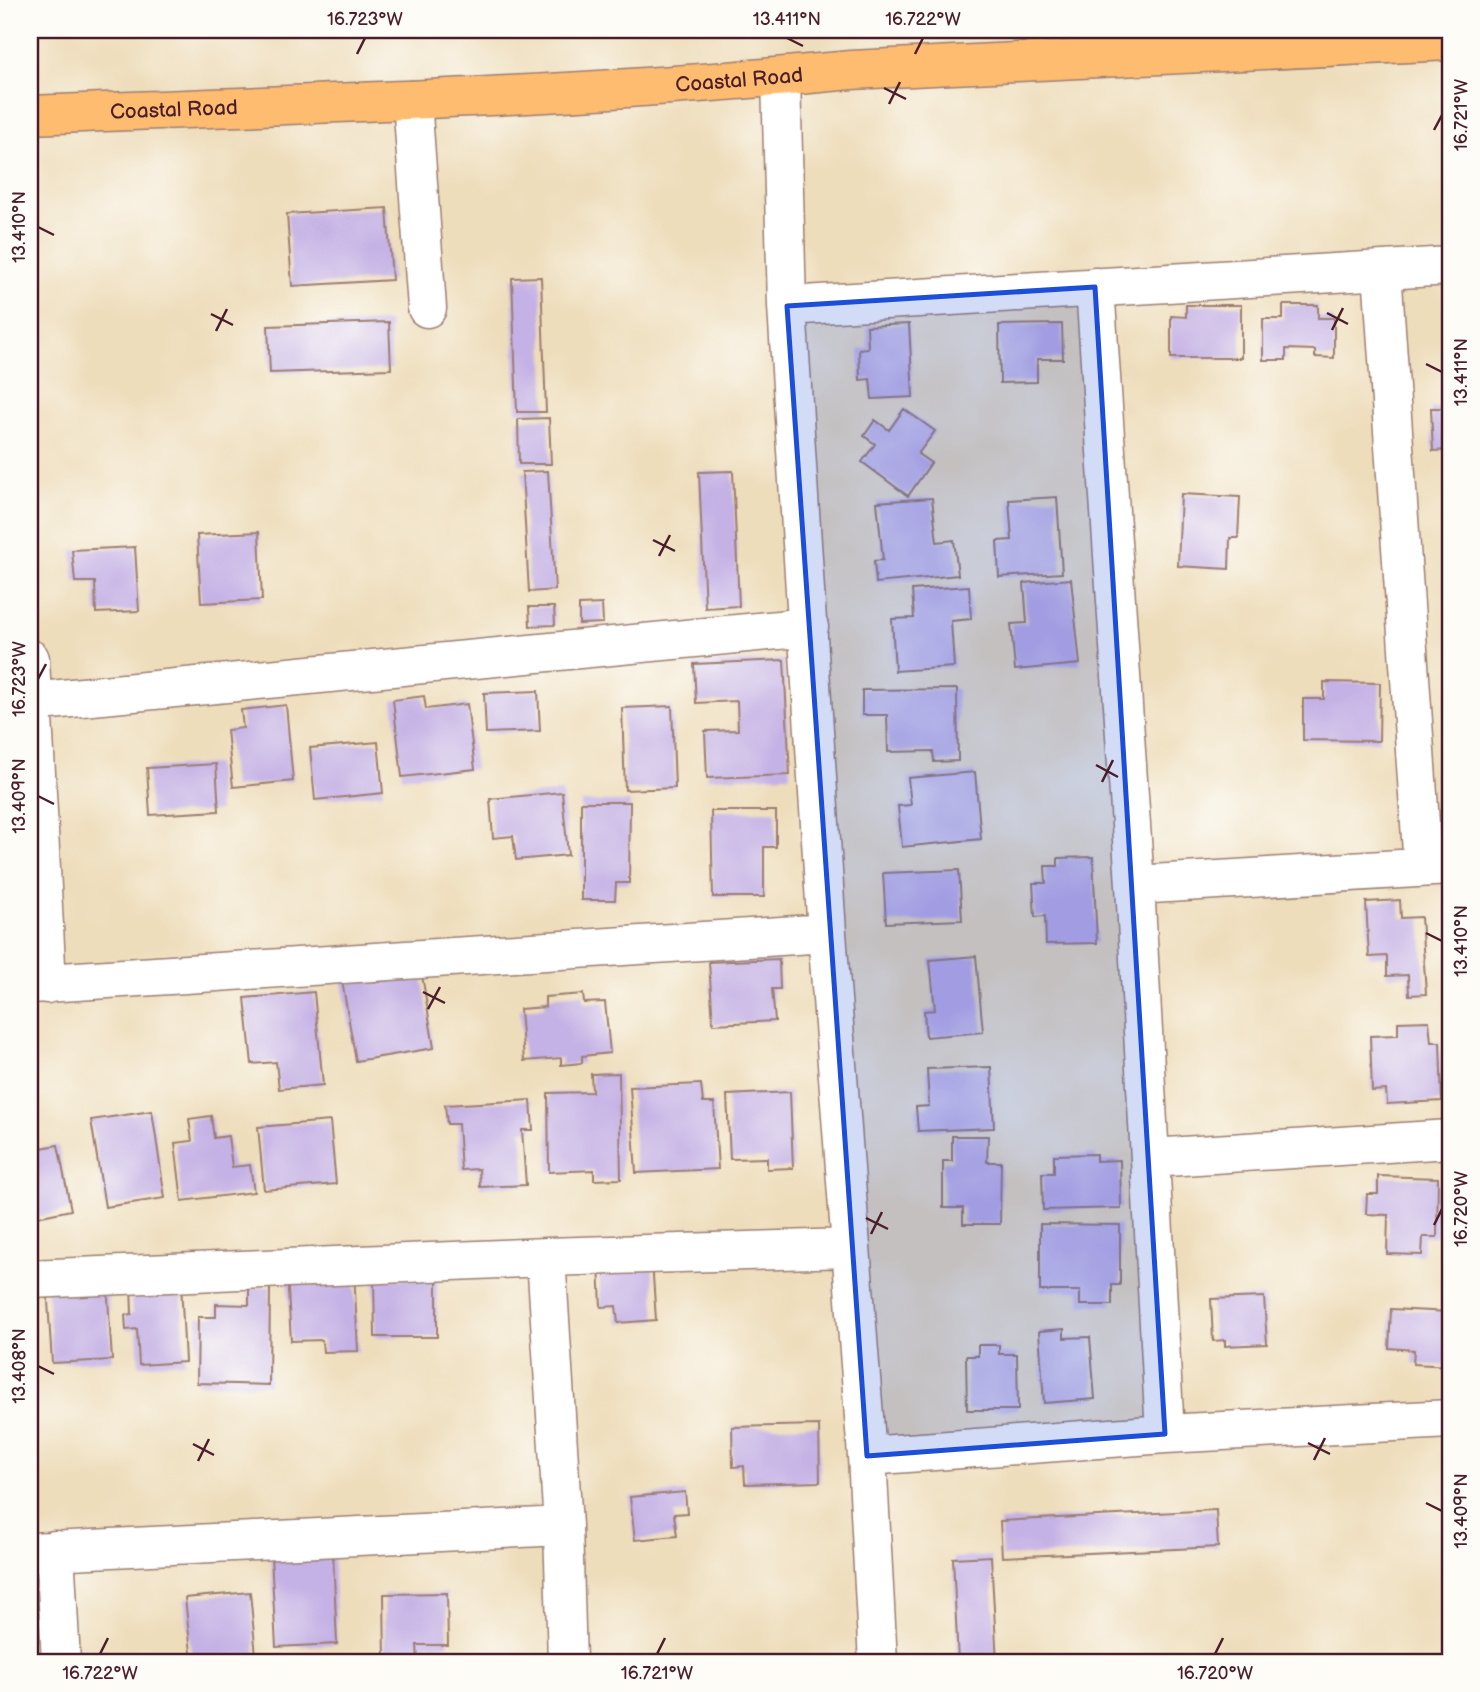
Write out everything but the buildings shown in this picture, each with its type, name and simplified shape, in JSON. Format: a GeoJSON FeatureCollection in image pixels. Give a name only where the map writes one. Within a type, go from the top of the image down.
{"type":"FeatureCollection","features":[{"type":"Feature","properties":{"kind":"main road","name":"Coastal Road"},"geometry":{"type":"LineString","coordinates":[[30,115],[412,100],[851,71],[1450,41]]}},
{"type":"Feature","properties":{"kind":"street"},"geometry":{"type":"LineString","coordinates":[[781,77],[787,306],[827,933],[867,1456],[878,1662]]}},
{"type":"Feature","properties":{"kind":"street"},"geometry":{"type":"LineString","coordinates":[[412,100],[427,308]]}},
{"type":"Feature","properties":{"kind":"street"},"geometry":{"type":"LineString","coordinates":[[787,306],[1450,266]]}},
{"type":"Feature","properties":{"kind":"street"},"geometry":{"type":"LineString","coordinates":[[1135,885],[1437,866],[1382,271]]}},
{"type":"Feature","properties":{"kind":"street"},"geometry":{"type":"LineString","coordinates":[[1095,286],[1135,885],[1165,1434]]}},
{"type":"Feature","properties":{"kind":"street"},"geometry":{"type":"LineString","coordinates":[[31,702],[808,627]]}},
{"type":"Feature","properties":{"kind":"street"},"geometry":{"type":"LineString","coordinates":[[30,659],[38,984],[827,933]]}},
{"type":"Feature","properties":{"kind":"street"},"geometry":{"type":"LineString","coordinates":[[1151,1158],[1450,1139]]}},
{"type":"Feature","properties":{"kind":"street"},"geometry":{"type":"LineString","coordinates":[[30,1279],[546,1257],[849,1248]]}},
{"type":"Feature","properties":{"kind":"street"},"geometry":{"type":"LineString","coordinates":[[546,1257],[563,1526],[567,1662]]}},
{"type":"Feature","properties":{"kind":"street"},"geometry":{"type":"LineString","coordinates":[[867,1456],[1165,1434],[1450,1419]]}},
{"type":"Feature","properties":{"kind":"street"},"geometry":{"type":"LineString","coordinates":[[61,1662],[43,1551],[563,1526]]}},
{"type":"Feature","properties":{"kind":"highlighted area"},"geometry":{"type":"Polygon","coordinates":[[[1095,287],[1165,1434],[867,1456],[787,306],[1095,287]]]}}]}
